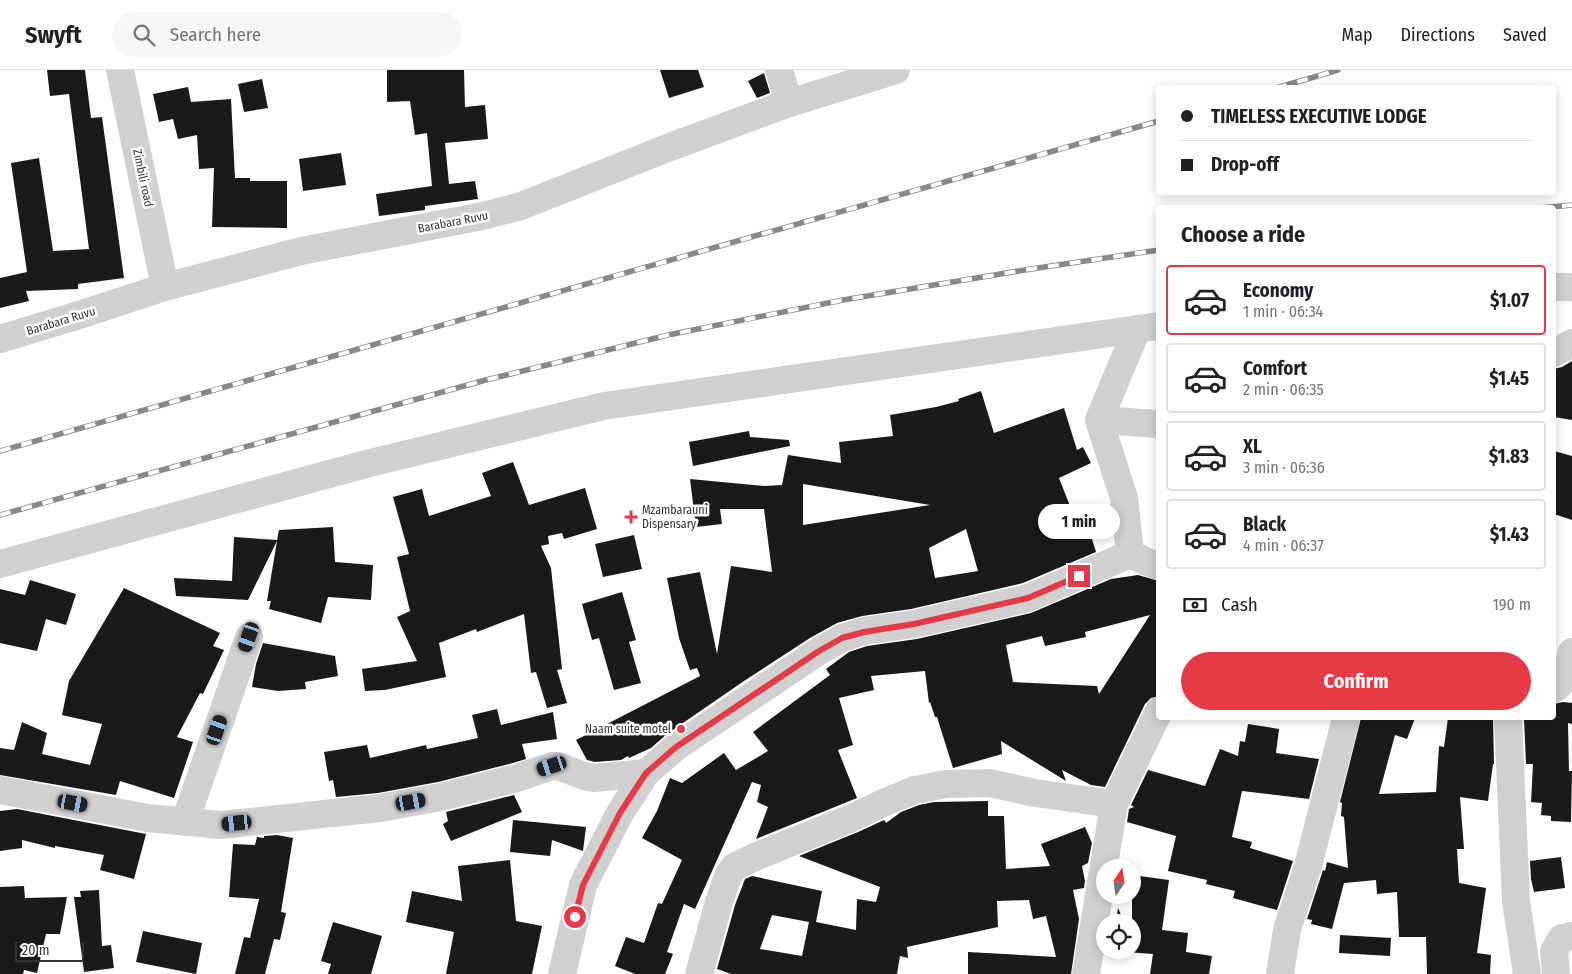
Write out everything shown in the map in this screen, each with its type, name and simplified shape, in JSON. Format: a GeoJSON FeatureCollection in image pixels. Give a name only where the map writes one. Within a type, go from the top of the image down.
{"type":"FeatureCollection","features":[{"type":"Feature","properties":{"kind":"street","name":"Zimbili road"},"geometry":{"type":"LineString","coordinates":[[120,70],[165,287]]}},
{"type":"Feature","properties":{"kind":"street"},"geometry":{"type":"LineString","coordinates":[[779,70],[789,103]]}},
{"type":"Feature","properties":{"kind":"street","name":"Barabara Ruvu"},"geometry":{"type":"LineString","coordinates":[[0,339],[79,316],[165,287],[301,251],[483,216],[521,206],[670,147],[789,103],[896,70]]}},
{"type":"Feature","properties":{"kind":"street"},"geometry":{"type":"LineString","coordinates":[[1556,287],[1572,287]]}},
{"type":"Feature","properties":{"kind":"street"},"geometry":{"type":"LineString","coordinates":[[1130,554],[1124,498],[1099,420],[1148,327]]}},
{"type":"Feature","properties":{"kind":"street"},"geometry":{"type":"LineString","coordinates":[[0,564],[366,464],[604,406],[1148,327]]}},
{"type":"Feature","properties":{"kind":"street"},"geometry":{"type":"LineString","coordinates":[[1556,352],[1572,343]]}},
{"type":"Feature","properties":{"kind":"street"},"geometry":{"type":"LineString","coordinates":[[1099,420],[1156,424]]}},
{"type":"Feature","properties":{"kind":"street"},"geometry":{"type":"LineString","coordinates":[[562,974],[583,885],[620,813],[646,773],[676,747],[819,651],[842,638],[864,632],[976,611],[1028,598],[1130,554],[1156,565]]}},
{"type":"Feature","properties":{"kind":"street"},"geometry":{"type":"LineString","coordinates":[[185,822],[249,637]]}},
{"type":"Feature","properties":{"kind":"street"},"geometry":{"type":"LineString","coordinates":[[1556,688],[1563,679],[1572,652]]}},
{"type":"Feature","properties":{"kind":"street"},"geometry":{"type":"LineString","coordinates":[[1556,691],[1572,696]]}},
{"type":"Feature","properties":{"kind":"street"},"geometry":{"type":"LineString","coordinates":[[1086,974],[1114,804],[1156,717]]}},
{"type":"Feature","properties":{"kind":"street"},"geometry":{"type":"LineString","coordinates":[[1280,974],[1287,930],[1308,866],[1345,720]]}},
{"type":"Feature","properties":{"kind":"street"},"geometry":{"type":"LineString","coordinates":[[1508,720],[1516,901],[1527,974]]}},
{"type":"Feature","properties":{"kind":"street"},"geometry":{"type":"LineString","coordinates":[[0,790],[148,818],[221,825],[380,808],[441,797],[517,778],[552,766],[558,766],[594,778],[646,773]]}},
{"type":"Feature","properties":{"kind":"street"},"geometry":{"type":"LineString","coordinates":[[699,974],[728,876],[734,867],[852,818],[885,802],[915,790],[946,784],[990,783],[1114,804]]}},
{"type":"Feature","properties":{"kind":"street"},"geometry":{"type":"LineString","coordinates":[[1556,974],[1554,951],[1562,938],[1572,936]]}},
{"type":"Feature","properties":{"kind":"building"},"geometry":{"type":"Polygon","coordinates":[[[47,70],[85,70],[91,118],[102,117],[124,278],[78,284],[78,289],[26,291],[29,301],[0,308],[0,278],[27,272],[11,163],[39,158],[53,251],[89,249],[69,94],[50,96],[47,70]]]}},
{"type":"Feature","properties":{"kind":"building"},"geometry":{"type":"Polygon","coordinates":[[[387,70],[464,70],[465,107],[485,105],[488,139],[445,143],[449,184],[475,181],[478,199],[425,206],[425,210],[379,216],[376,194],[432,186],[427,133],[415,135],[410,101],[387,102],[387,70]]]}},
{"type":"Feature","properties":{"kind":"building"},"geometry":{"type":"Polygon","coordinates":[[[660,70],[698,70],[704,87],[669,98],[660,70]]]}},
{"type":"Feature","properties":{"kind":"building"},"geometry":{"type":"Polygon","coordinates":[[[764,73],[770,93],[757,98],[748,81],[764,73]]]}},
{"type":"Feature","properties":{"kind":"building"},"geometry":{"type":"Polygon","coordinates":[[[262,79],[268,108],[244,112],[238,84],[262,79]]]}},
{"type":"Feature","properties":{"kind":"building"},"geometry":{"type":"Polygon","coordinates":[[[188,87],[191,102],[231,99],[235,178],[250,178],[250,181],[287,181],[287,228],[212,227],[214,168],[199,169],[197,135],[178,139],[173,119],[159,122],[153,94],[188,87]]]}},
{"type":"Feature","properties":{"kind":"building"},"geometry":{"type":"Polygon","coordinates":[[[341,153],[346,185],[303,191],[299,159],[341,153]]]}},
{"type":"Feature","properties":{"kind":"building"},"geometry":{"type":"Polygon","coordinates":[[[1572,361],[1572,420],[1556,417],[1556,368],[1572,361]]]}},
{"type":"Feature","properties":{"kind":"building"},"geometry":{"type":"Polygon","coordinates":[[[981,391],[994,433],[1064,408],[1077,450],[1083,447],[1091,463],[1059,478],[1083,539],[1091,536],[1096,552],[1023,583],[911,609],[862,616],[837,623],[810,638],[744,681],[667,734],[651,748],[621,760],[595,762],[587,760],[576,740],[700,676],[697,668],[690,670],[679,638],[667,578],[700,572],[717,654],[731,566],[772,572],[764,509],[720,509],[722,524],[696,527],[690,479],[764,486],[782,485],[788,455],[841,463],[839,442],[893,436],[890,415],[936,407],[959,401],[958,399],[981,391]],[[803,484],[803,525],[930,505],[803,484]],[[966,529],[929,548],[935,578],[978,571],[966,529]]]}},
{"type":"Feature","properties":{"kind":"building"},"geometry":{"type":"Polygon","coordinates":[[[749,431],[750,437],[789,440],[790,446],[693,466],[689,442],[749,431]]]}},
{"type":"Feature","properties":{"kind":"building"},"geometry":{"type":"Polygon","coordinates":[[[1556,452],[1572,456],[1572,520],[1556,515],[1556,452]]]}},
{"type":"Feature","properties":{"kind":"building"},"geometry":{"type":"Polygon","coordinates":[[[513,462],[529,505],[585,488],[597,529],[564,539],[562,533],[548,536],[549,544],[541,546],[551,568],[562,669],[557,670],[567,703],[547,708],[536,672],[531,673],[524,614],[477,632],[476,629],[439,643],[446,677],[385,690],[365,691],[362,669],[417,661],[397,617],[410,611],[397,557],[409,554],[393,497],[422,489],[429,516],[491,496],[482,473],[513,462]]]}},
{"type":"Feature","properties":{"kind":"building"},"geometry":{"type":"Polygon","coordinates":[[[333,527],[335,562],[373,565],[371,600],[328,597],[321,623],[269,609],[271,601],[267,601],[277,541],[248,600],[176,596],[174,578],[232,581],[234,537],[277,540],[279,530],[333,527]]]}},
{"type":"Feature","properties":{"kind":"building"},"geometry":{"type":"Polygon","coordinates":[[[634,535],[642,569],[603,577],[595,544],[634,535]]]}},
{"type":"Feature","properties":{"kind":"building"},"geometry":{"type":"Polygon","coordinates":[[[1138,575],[1156,580],[1156,697],[1151,698],[1145,704],[1105,787],[1091,785],[1062,770],[1066,781],[1001,741],[1002,754],[953,768],[937,717],[935,717],[929,703],[925,671],[871,676],[874,690],[839,698],[853,745],[838,750],[857,798],[756,839],[768,807],[757,802],[761,785],[752,782],[695,909],[684,904],[667,952],[673,954],[665,974],[635,974],[615,966],[626,937],[644,943],[658,903],[662,904],[682,860],[642,838],[657,811],[670,778],[682,783],[724,753],[736,770],[768,751],[753,732],[830,675],[826,669],[849,652],[867,646],[917,639],[1031,613],[1111,579],[1138,575]],[[1150,615],[1085,632],[1086,637],[1045,646],[1042,636],[1006,645],[1013,682],[1097,686],[1099,694],[1150,615]]]}},
{"type":"Feature","properties":{"kind":"building"},"geometry":{"type":"Polygon","coordinates":[[[30,580],[76,594],[66,625],[46,619],[37,651],[0,643],[0,589],[25,595],[30,580]]]}},
{"type":"Feature","properties":{"kind":"building"},"geometry":{"type":"Polygon","coordinates":[[[124,588],[220,633],[213,646],[224,650],[203,694],[200,693],[177,737],[193,742],[174,798],[120,781],[116,795],[0,775],[0,748],[14,750],[22,722],[47,733],[42,754],[90,765],[102,724],[62,715],[69,681],[124,588]]]}},
{"type":"Feature","properties":{"kind":"building"},"geometry":{"type":"Polygon","coordinates":[[[622,592],[636,640],[629,642],[641,683],[614,690],[599,638],[592,640],[582,604],[622,592]]]}},
{"type":"Feature","properties":{"kind":"building"},"geometry":{"type":"Polygon","coordinates":[[[263,643],[335,656],[338,676],[305,682],[306,689],[278,691],[252,687],[256,664],[263,643]]]}},
{"type":"Feature","properties":{"kind":"building"},"geometry":{"type":"Polygon","coordinates":[[[1572,703],[1572,724],[1568,723],[1569,771],[1572,771],[1571,822],[1551,821],[1551,816],[1541,815],[1542,803],[1531,802],[1533,764],[1526,764],[1524,720],[1556,720],[1556,704],[1572,703]]]}},
{"type":"Feature","properties":{"kind":"building"},"geometry":{"type":"Polygon","coordinates":[[[497,709],[501,725],[553,712],[557,739],[522,744],[526,759],[513,763],[438,782],[378,793],[336,797],[333,780],[329,781],[324,752],[367,745],[370,758],[426,745],[427,749],[478,738],[472,715],[497,709]]]}},
{"type":"Feature","properties":{"kind":"building"},"geometry":{"type":"Polygon","coordinates":[[[1360,720],[1414,720],[1407,739],[1395,735],[1379,794],[1436,792],[1439,746],[1444,747],[1448,720],[1493,720],[1494,764],[1488,801],[1460,797],[1464,849],[1457,849],[1459,883],[1486,888],[1477,953],[1491,955],[1490,974],[1427,974],[1426,937],[1399,937],[1397,892],[1377,894],[1376,880],[1344,883],[1332,929],[1311,924],[1312,920],[1307,919],[1327,862],[1348,868],[1344,817],[1341,816],[1342,803],[1340,802],[1360,720]]]}},
{"type":"Feature","properties":{"kind":"building"},"geometry":{"type":"Polygon","coordinates":[[[1248,724],[1279,729],[1276,753],[1319,759],[1309,799],[1242,791],[1232,837],[1252,842],[1250,848],[1293,861],[1277,910],[1233,898],[1235,891],[1206,884],[1207,880],[1168,871],[1176,836],[1127,822],[1129,809],[1134,807],[1131,805],[1148,770],[1205,786],[1220,749],[1238,756],[1240,741],[1245,742],[1248,724]]]}},
{"type":"Feature","properties":{"kind":"building"},"geometry":{"type":"Polygon","coordinates":[[[514,795],[522,812],[451,841],[443,824],[448,821],[446,812],[514,795]]]}},
{"type":"Feature","properties":{"kind":"building"},"geometry":{"type":"Polygon","coordinates":[[[988,801],[988,816],[1004,816],[1006,869],[1050,866],[1041,844],[1085,827],[1092,843],[1088,863],[1082,866],[1085,881],[1084,888],[1073,890],[1079,919],[1071,974],[968,974],[968,952],[1056,957],[1046,916],[1033,919],[1029,900],[997,901],[998,927],[907,947],[908,958],[900,956],[897,974],[731,974],[717,969],[735,905],[745,879],[752,876],[822,891],[816,922],[856,930],[857,899],[876,902],[880,887],[799,856],[884,820],[886,823],[901,812],[934,802],[988,801]],[[772,915],[760,949],[802,956],[809,922],[772,915]]]}},
{"type":"Feature","properties":{"kind":"building"},"geometry":{"type":"Polygon","coordinates":[[[17,809],[146,834],[134,879],[100,870],[104,855],[55,846],[55,848],[22,840],[22,848],[0,851],[0,811],[17,809]]]}},
{"type":"Feature","properties":{"kind":"building"},"geometry":{"type":"Polygon","coordinates":[[[513,820],[586,827],[583,851],[552,840],[550,856],[510,852],[513,820]]]}},
{"type":"Feature","properties":{"kind":"building"},"geometry":{"type":"Polygon","coordinates":[[[277,835],[293,838],[281,912],[286,913],[280,940],[274,939],[265,974],[235,974],[244,937],[250,938],[259,899],[229,897],[233,844],[255,845],[257,837],[264,838],[264,836],[277,835]]]}},
{"type":"Feature","properties":{"kind":"building"},"geometry":{"type":"Polygon","coordinates":[[[1561,857],[1565,888],[1534,892],[1530,861],[1561,857]]]}},
{"type":"Feature","properties":{"kind":"building"},"geometry":{"type":"Polygon","coordinates":[[[510,860],[516,921],[542,926],[532,974],[446,974],[454,932],[406,922],[412,891],[462,901],[458,866],[510,860]]]}},
{"type":"Feature","properties":{"kind":"building"},"geometry":{"type":"Polygon","coordinates":[[[1141,876],[1169,880],[1162,930],[1188,933],[1186,952],[1212,956],[1209,974],[1150,974],[1153,954],[1141,953],[1141,914],[1132,914],[1132,904],[1141,904],[1141,876]]]}},
{"type":"Feature","properties":{"kind":"building"},"geometry":{"type":"Polygon","coordinates":[[[24,886],[25,898],[67,897],[60,934],[46,934],[37,973],[24,970],[23,974],[0,974],[0,887],[24,886]]]}},
{"type":"Feature","properties":{"kind":"building"},"geometry":{"type":"Polygon","coordinates":[[[99,890],[102,946],[111,945],[114,968],[84,972],[74,897],[81,897],[80,891],[99,890]]]}},
{"type":"Feature","properties":{"kind":"building"},"geometry":{"type":"Polygon","coordinates":[[[333,922],[382,936],[371,974],[328,974],[331,964],[321,961],[333,922]]]}},
{"type":"Feature","properties":{"kind":"building"},"geometry":{"type":"Polygon","coordinates":[[[143,931],[202,943],[196,974],[136,962],[143,931]]]}},
{"type":"Feature","properties":{"kind":"building"},"geometry":{"type":"Polygon","coordinates":[[[1340,935],[1391,938],[1390,956],[1339,953],[1340,935]]]}},
{"type":"Feature","properties":{"kind":"railway"},"geometry":{"type":"LineString","coordinates":[[1286,85],[1338,70]]}},
{"type":"Feature","properties":{"kind":"railway"},"geometry":{"type":"LineString","coordinates":[[0,451],[1156,122]]}},
{"type":"Feature","properties":{"kind":"railway"},"geometry":{"type":"LineString","coordinates":[[1556,206],[1572,205]]}},
{"type":"Feature","properties":{"kind":"railway"},"geometry":{"type":"LineString","coordinates":[[0,515],[482,381],[668,335],[843,300],[1156,250]]}},
{"type":"Feature","properties":{"kind":"place","name":"Mzambarauni Dispensary"},"geometry":{"type":"Point","coordinates":[631,517]}},
{"type":"Feature","properties":{"kind":"place","name":"Naam suite motel"},"geometry":{"type":"Point","coordinates":[681,729]}},
{"type":"Feature","properties":{"kind":"route"},"geometry":{"type":"LineString","coordinates":[[575,917],[583,885],[620,813],[646,773],[676,747],[819,651],[842,638],[864,632],[976,611],[1028,598],[1079,576]]}}]}
